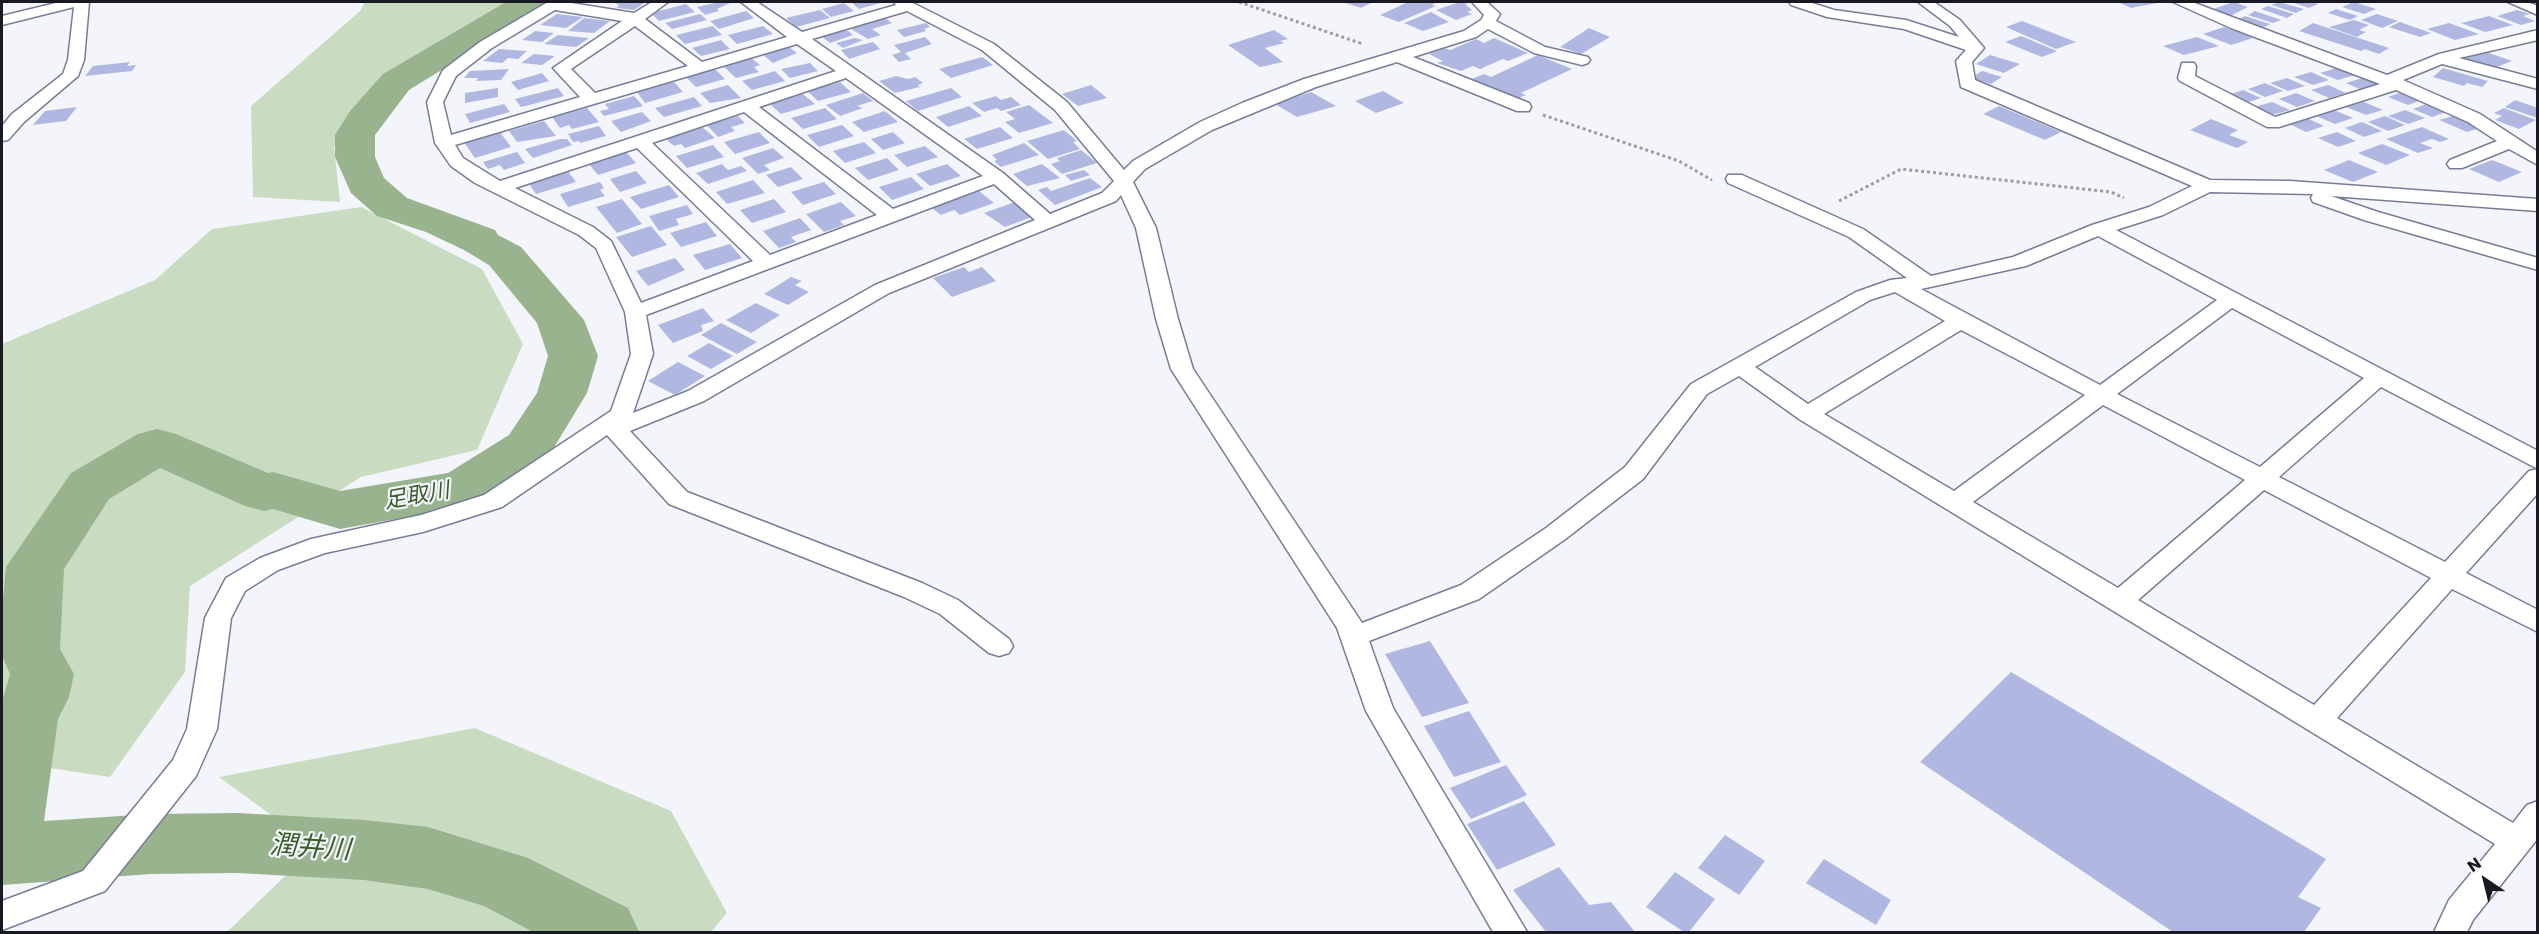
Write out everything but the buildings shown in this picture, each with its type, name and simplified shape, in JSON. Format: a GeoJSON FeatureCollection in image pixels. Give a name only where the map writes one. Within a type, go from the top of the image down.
{"type":"FeatureCollection","features":[{"type":"Feature","properties":{"kind":"street"},"geometry":{"type":"LineString","coordinates":[[2,20],[77,2]]}},
{"type":"Feature","properties":{"kind":"street"},"geometry":{"type":"LineString","coordinates":[[2,136],[18,118],[70,76],[76,60],[82,2]]}},
{"type":"Feature","properties":{"kind":"street"},"geometry":{"type":"LineString","coordinates":[[591,99],[561,68],[661,2]]}},
{"type":"Feature","properties":{"kind":"street"},"geometry":{"type":"LineString","coordinates":[[748,2],[800,36],[846,73],[997,177],[1048,222]]}},
{"type":"Feature","properties":{"kind":"street"},"geometry":{"type":"LineString","coordinates":[[2,916],[94,880],[184,767],[202,729],[218,618],[235,585],[269,564],[320,545],[423,523],[493,501],[618,422],[696,396],[882,289],[1109,197],[1139,165],[1206,126],[1310,83],[1470,34],[1487,23],[1492,14],[1479,2]]}},
{"type":"Feature","properties":{"kind":"street"},"geometry":{"type":"LineString","coordinates":[[1796,2],[1832,14],[1906,25],[1976,48]]}},
{"type":"Feature","properties":{"kind":"street"},"geometry":{"type":"LineString","coordinates":[[1925,2],[1955,23],[1976,48]]}},
{"type":"Feature","properties":{"kind":"street"},"geometry":{"type":"LineString","coordinates":[[2180,2],[2246,29],[2393,82],[2464,113],[2538,160]]}},
{"type":"Feature","properties":{"kind":"street"},"geometry":{"type":"LineString","coordinates":[[2515,2],[2538,11]]}},
{"type":"Feature","properties":{"kind":"street"},"geometry":{"type":"LineString","coordinates":[[618,422],[642,354],[634,312],[604,245],[586,231],[457,162],[444,143],[435,102],[449,73],[486,45],[555,3],[634,18],[698,66]]}},
{"type":"Feature","properties":{"kind":"street"},"geometry":{"type":"LineString","coordinates":[[444,143],[904,4],[988,47],[1061,106],[1124,182],[1146,228],[1167,319],[1182,369],[1355,636],[1380,711],[1510,933]]}},
{"type":"Feature","properties":{"kind":"street"},"geometry":{"type":"LineString","coordinates":[[1487,23],[1540,50],[1582,60]]}},
{"type":"Feature","properties":{"kind":"street"},"geometry":{"type":"LineString","coordinates":[[2188,66],[2186,78],[2272,123],[2393,82],[2442,59],[2487,45],[2538,35]]}},
{"type":"Feature","properties":{"kind":"street"},"geometry":{"type":"LineString","coordinates":[[1976,48],[1965,61],[1967,83],[2207,186],[2290,187],[2538,205]]}},
{"type":"Feature","properties":{"kind":"street"},"geometry":{"type":"LineString","coordinates":[[1397,56],[1523,107]]}},
{"type":"Feature","properties":{"kind":"street"},"geometry":{"type":"LineString","coordinates":[[2442,59],[2538,84]]}},
{"type":"Feature","properties":{"kind":"street"},"geometry":{"type":"LineString","coordinates":[[500,187],[846,73]]}},
{"type":"Feature","properties":{"kind":"street"},"geometry":{"type":"LineString","coordinates":[[746,105],[890,216]]}},
{"type":"Feature","properties":{"kind":"street"},"geometry":{"type":"LineString","coordinates":[[639,140],[766,262]]}},
{"type":"Feature","properties":{"kind":"street"},"geometry":{"type":"LineString","coordinates":[[2456,164],[2510,142]]}},
{"type":"Feature","properties":{"kind":"street"},"geometry":{"type":"LineString","coordinates":[[634,312],[997,177]]}},
{"type":"Feature","properties":{"kind":"street"},"geometry":{"type":"LineString","coordinates":[[1735,179],[1856,233],[1928,283]]}},
{"type":"Feature","properties":{"kind":"street"},"geometry":{"type":"LineString","coordinates":[[1355,636],[1470,592],[1555,534],[1634,473],[1699,389],[1863,296],[1897,284],[1928,283],[2019,262],[2099,229],[2156,211],[2207,186]]}},
{"type":"Feature","properties":{"kind":"street"},"geometry":{"type":"LineString","coordinates":[[2290,187],[2371,216],[2538,264]]}},
{"type":"Feature","properties":{"kind":"street"},"geometry":{"type":"LineString","coordinates":[[2099,229],[2232,297],[2378,378],[2538,461]]}},
{"type":"Feature","properties":{"kind":"street"},"geometry":{"type":"LineString","coordinates":[[1897,284],[1960,321],[2538,622]]}},
{"type":"Feature","properties":{"kind":"street"},"geometry":{"type":"LineString","coordinates":[[1955,503],[2103,396],[2232,297]]}},
{"type":"Feature","properties":{"kind":"street"},"geometry":{"type":"LineString","coordinates":[[1807,414],[1960,321]]}},
{"type":"Feature","properties":{"kind":"street"},"geometry":{"type":"LineString","coordinates":[[1738,365],[1807,414],[2515,840]]}},
{"type":"Feature","properties":{"kind":"street"},"geometry":{"type":"LineString","coordinates":[[2119,602],[2378,378]]}},
{"type":"Feature","properties":{"kind":"street"},"geometry":{"type":"LineString","coordinates":[[618,422],[678,498],[914,590],[949,607],[999,646]]}},
{"type":"Feature","properties":{"kind":"street"},"geometry":{"type":"LineString","coordinates":[[2317,721],[2538,477]]}},
{"type":"Feature","properties":{"kind":"street"},"geometry":{"type":"LineString","coordinates":[[2450,933],[2461,909],[2538,814]]}},
{"type":"Feature","properties":{"kind":"path"},"geometry":{"type":"LineString","coordinates":[[1239,2],[1397,56]]}},
{"type":"Feature","properties":{"kind":"path"},"geometry":{"type":"LineString","coordinates":[[1523,107],[1679,161],[1714,181],[1735,179]]}},
{"type":"Feature","properties":{"kind":"path"},"geometry":{"type":"LineString","coordinates":[[1814,213],[1901,169],[2111,192],[2156,211]]}},
{"type":"Feature","properties":{"kind":"green space"},"geometry":{"type":"Polygon","coordinates":[[[365,2],[549,2],[531,13],[382,78],[334,147],[340,202],[253,197],[251,106],[360,11],[365,2]]]}},
{"type":"Feature","properties":{"kind":"green space"},"geometry":{"type":"Polygon","coordinates":[[[361,207],[482,269],[523,344],[477,450],[361,477],[190,586],[185,672],[110,777],[2,761],[2,344],[155,280],[212,229],[361,207]]]}},
{"type":"Feature","properties":{"kind":"green space"},"geometry":{"type":"Polygon","coordinates":[[[475,728],[671,811],[727,913],[711,932],[227,932],[315,847],[219,777],[475,728]]]}},
{"type":"Feature","properties":{"kind":"waterway","name":"足取川"},"geometry":{"type":"LineString","coordinates":[[4,855],[25,719],[37,697],[42,674],[29,649],[35,567],[90,486],[157,446],[264,493],[273,490],[340,510],[463,489],[528,447],[562,393],[573,356],[560,320],[505,256],[482,244],[479,239],[474,239],[441,223],[392,207],[366,184],[355,157],[355,135],[364,119],[396,82],[529,2]]}},
{"type":"Feature","properties":{"kind":"waterway","name":"潤井川"},"geometry":{"type":"LineString","coordinates":[[4,855],[151,844],[238,843],[364,850],[428,858],[503,880],[602,932]]}}]}
